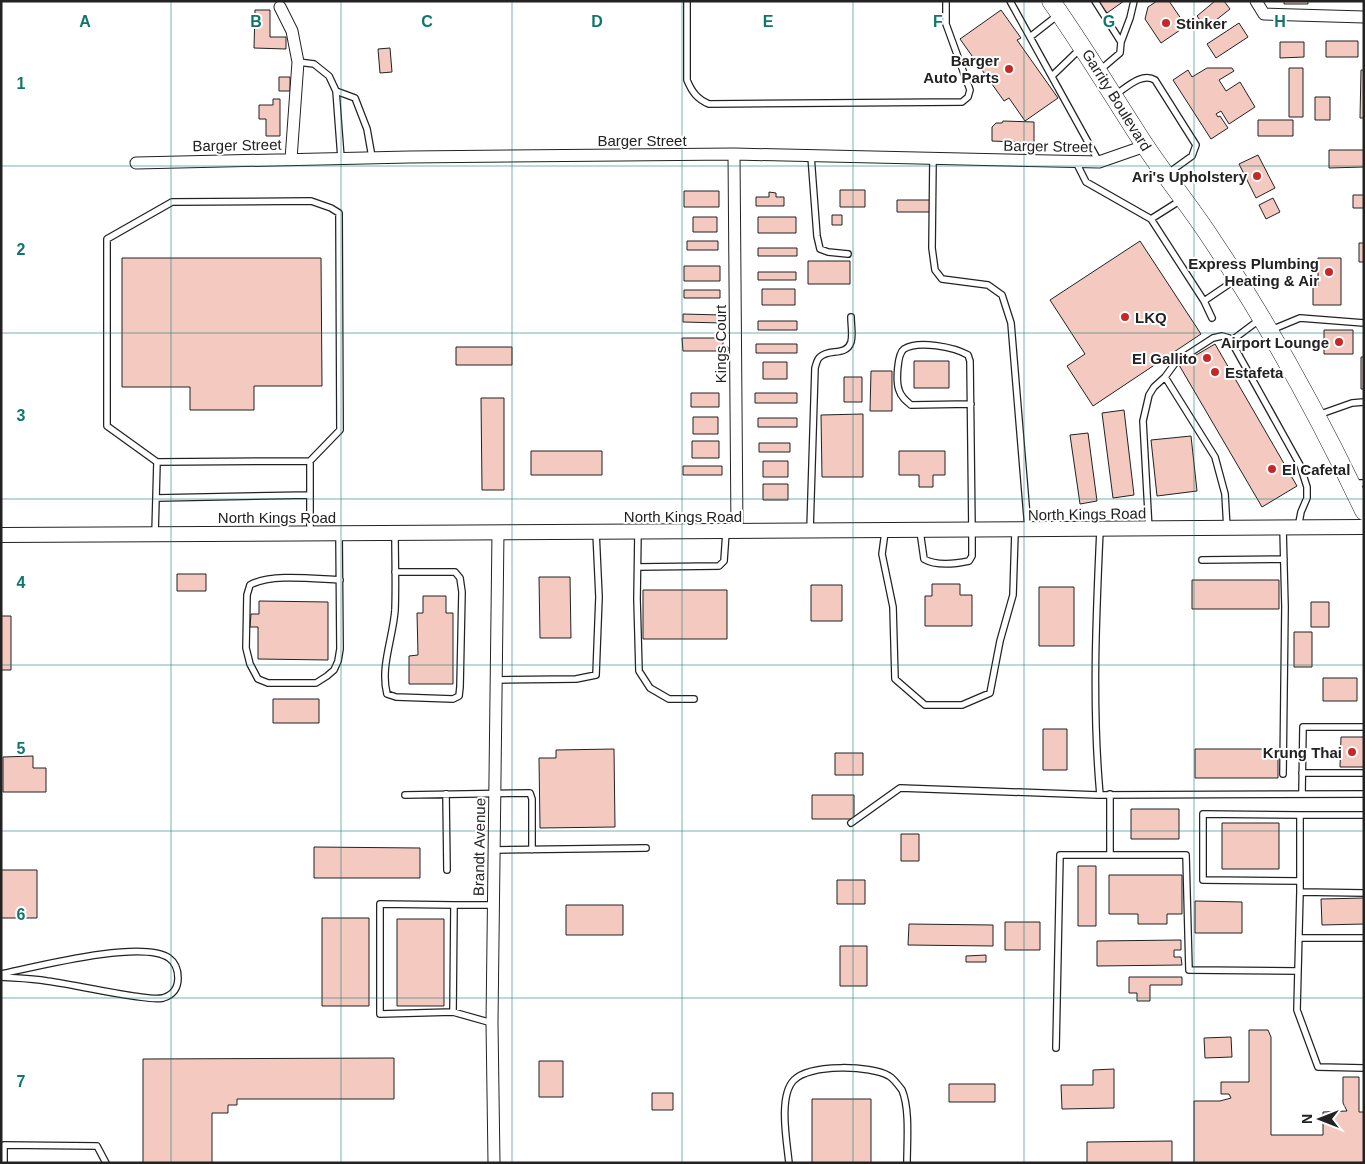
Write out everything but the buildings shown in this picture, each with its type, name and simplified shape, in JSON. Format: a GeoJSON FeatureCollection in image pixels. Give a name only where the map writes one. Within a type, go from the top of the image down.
{"type":"FeatureCollection","features":[{"type":"Feature","properties":{"kind":"main road","name":"Garrity Boulevard"},"geometry":{"type":"LineString","coordinates":[[1055,7],[1083,46],[1165,175],[1214,242],[1265,324],[1357,483],[1364,511]]}},
{"type":"Feature","properties":{"kind":"street"},"geometry":{"type":"LineString","coordinates":[[1256,1],[1264,14],[1364,17]]}},
{"type":"Feature","properties":{"kind":"street"},"geometry":{"type":"LineString","coordinates":[[280,7],[292,30],[298,62],[291,159]]}},
{"type":"Feature","properties":{"kind":"street","name":"Barger Street"},"geometry":{"type":"LineString","coordinates":[[136,163],[372,157],[734,154],[1099,162],[1146,146]]}},
{"type":"Feature","properties":{"kind":"street","name":"Kings Court"},"geometry":{"type":"LineString","coordinates":[[731,532],[734,154]]}},
{"type":"Feature","properties":{"kind":"street","name":"North Kings Road"},"geometry":{"type":"LineString","coordinates":[[1,535],[395,532],[885,532],[1364,527]]}},
{"type":"Feature","properties":{"kind":"street","name":"Brandt Avenue"},"geometry":{"type":"LineString","coordinates":[[494,1163],[492,1023],[498,532]]}},
{"type":"Feature","properties":{"kind":"lane"},"geometry":{"type":"LineString","coordinates":[[687,1],[687,80],[699,100],[709,104],[962,102],[968,97],[970,90],[969,82],[946,24],[946,1]]}},
{"type":"Feature","properties":{"kind":"lane"},"geometry":{"type":"LineString","coordinates":[[1010,1],[1099,162]]}},
{"type":"Feature","properties":{"kind":"lane"},"geometry":{"type":"LineString","coordinates":[[1094,1],[1121,42]]}},
{"type":"Feature","properties":{"kind":"lane"},"geometry":{"type":"LineString","coordinates":[[1099,71],[1120,53],[1121,42],[1134,1]]}},
{"type":"Feature","properties":{"kind":"lane"},"geometry":{"type":"LineString","coordinates":[[1030,36],[1055,7]]}},
{"type":"Feature","properties":{"kind":"lane"},"geometry":{"type":"LineString","coordinates":[[1052,76],[1083,46]]}},
{"type":"Feature","properties":{"kind":"lane"},"geometry":{"type":"LineString","coordinates":[[298,62],[314,64],[329,76],[336,91],[340,158]]}},
{"type":"Feature","properties":{"kind":"lane"},"geometry":{"type":"LineString","coordinates":[[1114,96],[1144,76],[1155,80],[1196,145],[1192,156],[1165,175]]}},
{"type":"Feature","properties":{"kind":"lane"},"geometry":{"type":"LineString","coordinates":[[336,91],[355,98],[367,129],[372,157]]}},
{"type":"Feature","properties":{"kind":"lane"},"geometry":{"type":"LineString","coordinates":[[811,156],[816,236],[820,248],[828,252],[848,254]]}},
{"type":"Feature","properties":{"kind":"lane"},"geometry":{"type":"LineString","coordinates":[[885,532],[882,554],[893,607],[895,679],[925,705],[962,705],[990,693],[1000,641],[1013,595],[1022,531],[1011,323],[1002,295],[988,285],[942,279],[935,270],[932,248],[933,159]]}},
{"type":"Feature","properties":{"kind":"lane"},"geometry":{"type":"LineString","coordinates":[[1076,162],[1086,182],[1152,220],[1204,301],[1212,318]]}},
{"type":"Feature","properties":{"kind":"lane"},"geometry":{"type":"LineString","coordinates":[[1152,220],[1182,198]]}},
{"type":"Feature","properties":{"kind":"lane"},"geometry":{"type":"LineString","coordinates":[[311,201],[339,213],[340,430],[310,460],[157,462],[107,426],[107,239],[172,202],[311,201]]}},
{"type":"Feature","properties":{"kind":"lane"},"geometry":{"type":"LineString","coordinates":[[1204,301],[1237,279]]}},
{"type":"Feature","properties":{"kind":"lane"},"geometry":{"type":"LineString","coordinates":[[810,532],[815,368],[819,357],[828,352],[841,352],[848,348],[851,341],[851,317]]}},
{"type":"Feature","properties":{"kind":"lane"},"geometry":{"type":"LineString","coordinates":[[1231,340],[1265,324],[1300,318],[1364,322]]}},
{"type":"Feature","properties":{"kind":"lane"},"geometry":{"type":"LineString","coordinates":[[1149,530],[1143,421],[1149,395],[1176,362],[1213,338],[1222,336],[1231,340],[1300,465],[1307,486],[1307,492],[1298,528]]}},
{"type":"Feature","properties":{"kind":"lane"},"geometry":{"type":"LineString","coordinates":[[920,531],[924,558],[930,563],[958,563],[968,561],[972,556],[971,404],[970,362],[968,355],[959,350],[938,346],[912,346],[902,350],[898,356],[898,389],[904,399],[911,405],[971,404]]}},
{"type":"Feature","properties":{"kind":"lane"},"geometry":{"type":"LineString","coordinates":[[1165,377],[1215,457],[1225,494],[1228,529]]}},
{"type":"Feature","properties":{"kind":"lane"},"geometry":{"type":"LineString","coordinates":[[1316,415],[1352,402],[1364,402]]}},
{"type":"Feature","properties":{"kind":"lane"},"geometry":{"type":"LineString","coordinates":[[310,460],[310,533]]}},
{"type":"Feature","properties":{"kind":"lane"},"geometry":{"type":"LineString","coordinates":[[155,534],[157,462]]}},
{"type":"Feature","properties":{"kind":"lane"},"geometry":{"type":"LineString","coordinates":[[156,498],[310,495]]}},
{"type":"Feature","properties":{"kind":"lane"},"geometry":{"type":"LineString","coordinates":[[1283,528],[1286,607],[1283,774]]}},
{"type":"Feature","properties":{"kind":"lane"},"geometry":{"type":"LineString","coordinates":[[1100,530],[1096,616],[1096,744],[1100,795]]}},
{"type":"Feature","properties":{"kind":"lane"},"geometry":{"type":"LineString","coordinates":[[395,532],[395,572],[395,610],[387,652],[384,685],[386,694],[396,697],[453,699],[459,696],[460,687],[462,592],[460,578],[455,572],[395,572]]}},
{"type":"Feature","properties":{"kind":"lane"},"geometry":{"type":"LineString","coordinates":[[496,680],[576,679],[596,675],[599,597],[596,532]]}},
{"type":"Feature","properties":{"kind":"lane"},"geometry":{"type":"LineString","coordinates":[[638,532],[639,671],[650,688],[669,699],[694,699]]}},
{"type":"Feature","properties":{"kind":"lane"},"geometry":{"type":"LineString","coordinates":[[638,566],[719,566],[724,561],[731,532]]}},
{"type":"Feature","properties":{"kind":"lane"},"geometry":{"type":"LineString","coordinates":[[339,533],[340,580],[340,649],[334,670],[316,683],[268,683],[258,679],[250,664],[246,648],[247,595],[250,585],[259,580],[272,578],[340,580]]}},
{"type":"Feature","properties":{"kind":"lane"},"geometry":{"type":"LineString","coordinates":[[1202,560],[1284,559]]}},
{"type":"Feature","properties":{"kind":"lane"},"geometry":{"type":"LineString","coordinates":[[1302,794],[1303,727],[1364,728]]}},
{"type":"Feature","properties":{"kind":"lane"},"geometry":{"type":"LineString","coordinates":[[1302,773],[1364,773]]}},
{"type":"Feature","properties":{"kind":"lane"},"geometry":{"type":"LineString","coordinates":[[851,823],[900,788],[1100,795],[1364,794]]}},
{"type":"Feature","properties":{"kind":"lane"},"geometry":{"type":"LineString","coordinates":[[405,795],[530,793],[532,799],[532,850]]}},
{"type":"Feature","properties":{"kind":"lane"},"geometry":{"type":"LineString","coordinates":[[446,794],[447,870]]}},
{"type":"Feature","properties":{"kind":"lane"},"geometry":{"type":"LineString","coordinates":[[1110,794],[1110,855]]}},
{"type":"Feature","properties":{"kind":"lane"},"geometry":{"type":"LineString","coordinates":[[1300,881],[1204,880],[1203,814],[1364,815]]}},
{"type":"Feature","properties":{"kind":"lane"},"geometry":{"type":"LineString","coordinates":[[1300,815],[1297,1010],[1318,1067],[1364,1068]]}},
{"type":"Feature","properties":{"kind":"lane"},"geometry":{"type":"LineString","coordinates":[[494,850],[646,848]]}},
{"type":"Feature","properties":{"kind":"lane"},"geometry":{"type":"LineString","coordinates":[[1056,1048],[1060,855],[1186,855],[1188,970],[1298,971]]}},
{"type":"Feature","properties":{"kind":"lane"},"geometry":{"type":"LineString","coordinates":[[1300,892],[1364,893]]}},
{"type":"Feature","properties":{"kind":"lane"},"geometry":{"type":"LineString","coordinates":[[492,1023],[453,1012],[380,1014],[380,904],[493,905]]}},
{"type":"Feature","properties":{"kind":"lane"},"geometry":{"type":"LineString","coordinates":[[453,1012],[454,905]]}},
{"type":"Feature","properties":{"kind":"lane"},"geometry":{"type":"LineString","coordinates":[[1298,938],[1364,938]]}},
{"type":"Feature","properties":{"kind":"lane"},"geometry":{"type":"LineString","coordinates":[[156,952],[172,960],[178,972],[178,982],[176,989],[171,994],[155,999],[115,994],[45,980],[1,975],[96,954],[156,952]]}},
{"type":"Feature","properties":{"kind":"lane"},"geometry":{"type":"LineString","coordinates":[[789,1163],[785,1117],[786,1098],[793,1081],[805,1073],[822,1068],[873,1070],[891,1076],[902,1090],[906,1109],[907,1163]]}},
{"type":"Feature","properties":{"kind":"lane"},"geometry":{"type":"LineString","coordinates":[[4,1163],[4,1145],[97,1146],[106,1163]]}},
{"type":"Feature","properties":{"kind":"place","name":"Stinker"},"geometry":{"type":"Point","coordinates":[1166,23]}},
{"type":"Feature","properties":{"kind":"place","name":"Barger Auto Parts"},"geometry":{"type":"Point","coordinates":[1009,69]}},
{"type":"Feature","properties":{"kind":"place","name":"Ari's Upholstery"},"geometry":{"type":"Point","coordinates":[1257,176]}},
{"type":"Feature","properties":{"kind":"place","name":"Express Plumbing Heating & Air"},"geometry":{"type":"Point","coordinates":[1329,272]}},
{"type":"Feature","properties":{"kind":"place","name":"LKQ"},"geometry":{"type":"Point","coordinates":[1125,317]}},
{"type":"Feature","properties":{"kind":"place","name":"Airport Lounge"},"geometry":{"type":"Point","coordinates":[1339,342]}},
{"type":"Feature","properties":{"kind":"place","name":"El Gallito"},"geometry":{"type":"Point","coordinates":[1207,358]}},
{"type":"Feature","properties":{"kind":"place","name":"Estafeta"},"geometry":{"type":"Point","coordinates":[1215,372]}},
{"type":"Feature","properties":{"kind":"place","name":"El Cafetal"},"geometry":{"type":"Point","coordinates":[1272,469]}},
{"type":"Feature","properties":{"kind":"place","name":"Krung Thai"},"geometry":{"type":"Point","coordinates":[1352,752]}}]}
